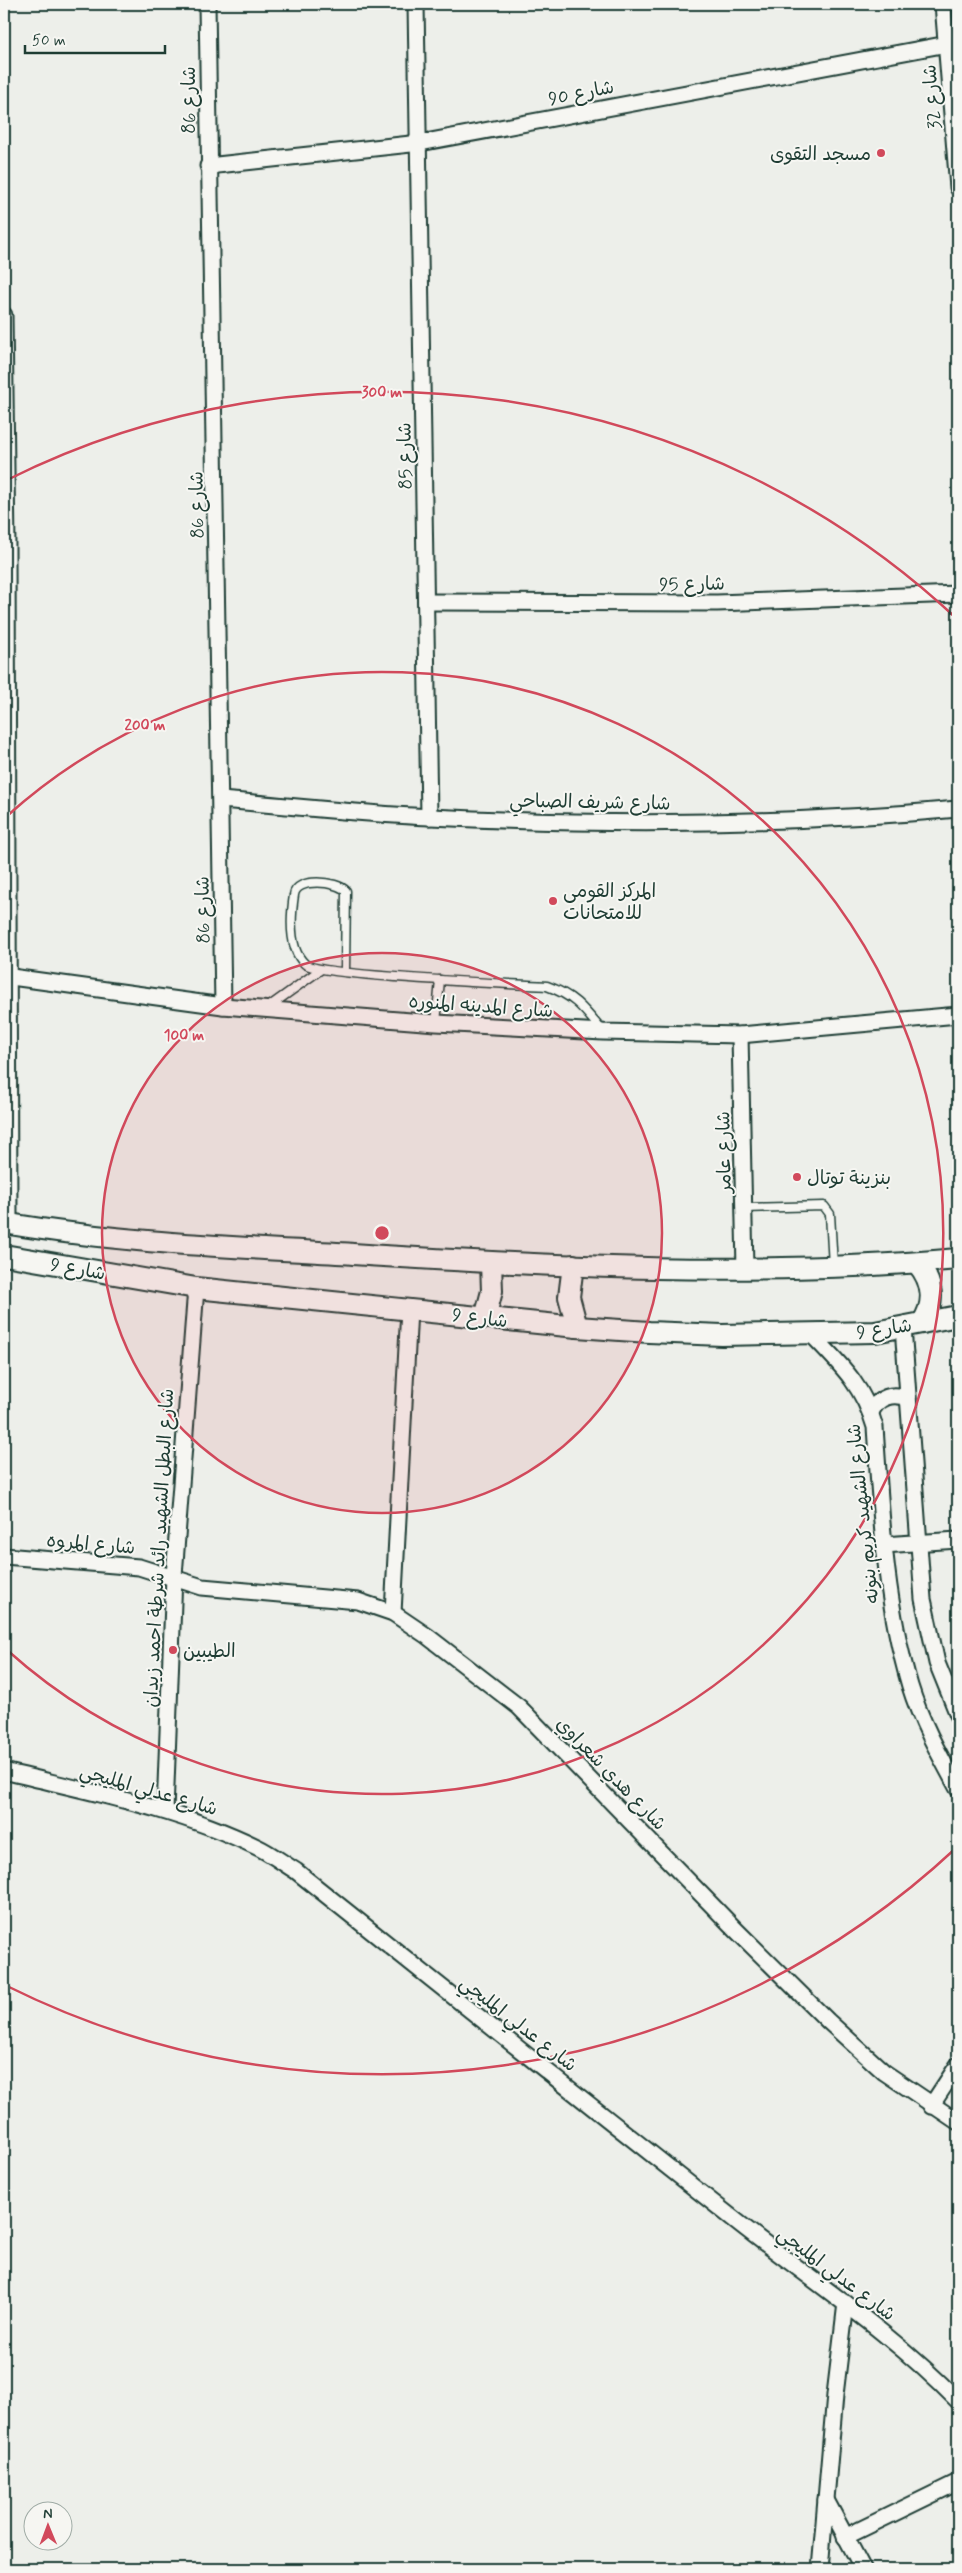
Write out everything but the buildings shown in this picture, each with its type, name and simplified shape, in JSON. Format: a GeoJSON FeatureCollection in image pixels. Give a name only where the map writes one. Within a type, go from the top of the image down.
{"type":"FeatureCollection","features":[{"type":"Feature","properties":{"kind":"main road","name":"شارع 9"},"geometry":{"type":"LineString","coordinates":[[6,1223],[120,1240],[491,1263],[745,1269],[833,1268],[958,1259]]}},
{"type":"Feature","properties":{"kind":"main road","name":"شارع 9"},"geometry":{"type":"LineString","coordinates":[[4,1255],[196,1288],[409,1308],[577,1327],[713,1334],[811,1334],[875,1332],[958,1316]]}},
{"type":"Feature","properties":{"kind":"main road"},"geometry":{"type":"LineString","coordinates":[[485,1318],[492,1291],[491,1263]]}},
{"type":"Feature","properties":{"kind":"main road"},"geometry":{"type":"LineString","coordinates":[[912,1325],[930,1306],[931,1287],[928,1278],[917,1263]]}},
{"type":"Feature","properties":{"kind":"main road"},"geometry":{"type":"LineString","coordinates":[[573,1265],[569,1297],[577,1327]]}},
{"type":"Feature","properties":{"kind":"street","name":"شارع 86"},"geometry":{"type":"LineString","coordinates":[[207,4],[208,166],[223,1006]]}},
{"type":"Feature","properties":{"kind":"street","name":"شارع 85"},"geometry":{"type":"LineString","coordinates":[[416,4],[420,143],[429,817]]}},
{"type":"Feature","properties":{"kind":"street","name":"شارع 32"},"geometry":{"type":"LineString","coordinates":[[943,4],[952,43],[958,188]]}},
{"type":"Feature","properties":{"kind":"street","name":"شارع 90"},"geometry":{"type":"LineString","coordinates":[[208,166],[420,143],[952,43]]}},
{"type":"Feature","properties":{"kind":"street"},"geometry":{"type":"LineString","coordinates":[[4,315],[6,1223]]}},
{"type":"Feature","properties":{"kind":"street","name":"شارع 95"},"geometry":{"type":"LineString","coordinates":[[426,602],[717,603],[958,594]]}},
{"type":"Feature","properties":{"kind":"street","name":"شارع شريف الصباحي"},"geometry":{"type":"LineString","coordinates":[[220,800],[429,817],[552,822],[800,819],[958,809]]}},
{"type":"Feature","properties":{"kind":"street","name":"شارع المدينه المنوره"},"geometry":{"type":"LineString","coordinates":[[6,977],[223,1006],[436,1023],[603,1032],[740,1035],[958,1016]]}},
{"type":"Feature","properties":{"kind":"street","name":"شارع عامر"},"geometry":{"type":"LineString","coordinates":[[740,1035],[745,1269]]}},
{"type":"Feature","properties":{"kind":"street","name":"شارع البطل الشهيد رائد شرطة احمد زيدان"},"geometry":{"type":"LineString","coordinates":[[165,1811],[174,1576],[196,1288]]}},
{"type":"Feature","properties":{"kind":"street"},"geometry":{"type":"LineString","coordinates":[[393,1613],[409,1308]]}},
{"type":"Feature","properties":{"kind":"street"},"geometry":{"type":"LineString","coordinates":[[912,1325],[908,1399],[922,1598],[935,1654],[958,1715]]}},
{"type":"Feature","properties":{"kind":"street","name":"شارع الشهيد كريم بنونه"},"geometry":{"type":"LineString","coordinates":[[811,1334],[849,1373],[862,1392],[871,1412],[875,1426],[883,1545],[893,1614],[910,1687],[936,1749],[958,1789]]}},
{"type":"Feature","properties":{"kind":"street"},"geometry":{"type":"LineString","coordinates":[[871,1412],[878,1402],[890,1396],[908,1399]]}},
{"type":"Feature","properties":{"kind":"street"},"geometry":{"type":"LineString","coordinates":[[883,1545],[958,1540]]}},
{"type":"Feature","properties":{"kind":"street","name":"شارع المروه"},"geometry":{"type":"LineString","coordinates":[[4,1556],[139,1566],[174,1576]]}},
{"type":"Feature","properties":{"kind":"street","name":"شارع هدي شعراوي"},"geometry":{"type":"LineString","coordinates":[[174,1576],[202,1586],[358,1601],[393,1613],[427,1636],[519,1707],[821,2014],[884,2072],[931,2106],[958,2122]]}},
{"type":"Feature","properties":{"kind":"street","name":"شارع عدلي المليجي"},"geometry":{"type":"LineString","coordinates":[[4,1771],[165,1811],[212,1827],[258,1847],[296,1871],[742,2226],[846,2303],[931,2373],[958,2401]]}},
{"type":"Feature","properties":{"kind":"street"},"geometry":{"type":"LineString","coordinates":[[931,2106],[958,2065]]}},
{"type":"Feature","properties":{"kind":"street"},"geometry":{"type":"LineString","coordinates":[[820,2569],[846,2303]]}},
{"type":"Feature","properties":{"kind":"street"},"geometry":{"type":"LineString","coordinates":[[845,2536],[958,2482]]}},
{"type":"Feature","properties":{"kind":"street"},"geometry":{"type":"LineString","coordinates":[[826,2499],[863,2569]]}},
{"type":"Feature","properties":{"kind":"lane"},"geometry":{"type":"LineString","coordinates":[[345,972],[346,891],[341,886],[308,883],[300,885],[294,891],[293,943],[297,956],[307,966],[320,970],[440,980],[547,986],[563,992],[577,1001],[603,1032]]}},
{"type":"Feature","properties":{"kind":"lane"},"geometry":{"type":"LineString","coordinates":[[266,1009],[320,970]]}},
{"type":"Feature","properties":{"kind":"lane"},"geometry":{"type":"LineString","coordinates":[[436,1023],[440,980]]}},
{"type":"Feature","properties":{"kind":"lane"},"geometry":{"type":"LineString","coordinates":[[745,1208],[824,1206],[828,1208],[833,1268]]}},
{"type":"Feature","properties":{"kind":"place","name":"مسجد التقوى"},"geometry":{"type":"Point","coordinates":[881,153]}},
{"type":"Feature","properties":{"kind":"place","name":"المركز القومى للامتحانات"},"geometry":{"type":"Point","coordinates":[553,901]}},
{"type":"Feature","properties":{"kind":"place","name":"بنزينة توتال"},"geometry":{"type":"Point","coordinates":[797,1177]}},
{"type":"Feature","properties":{"kind":"place","name":"الطيبين"},"geometry":{"type":"Point","coordinates":[173,1650]}}]}
